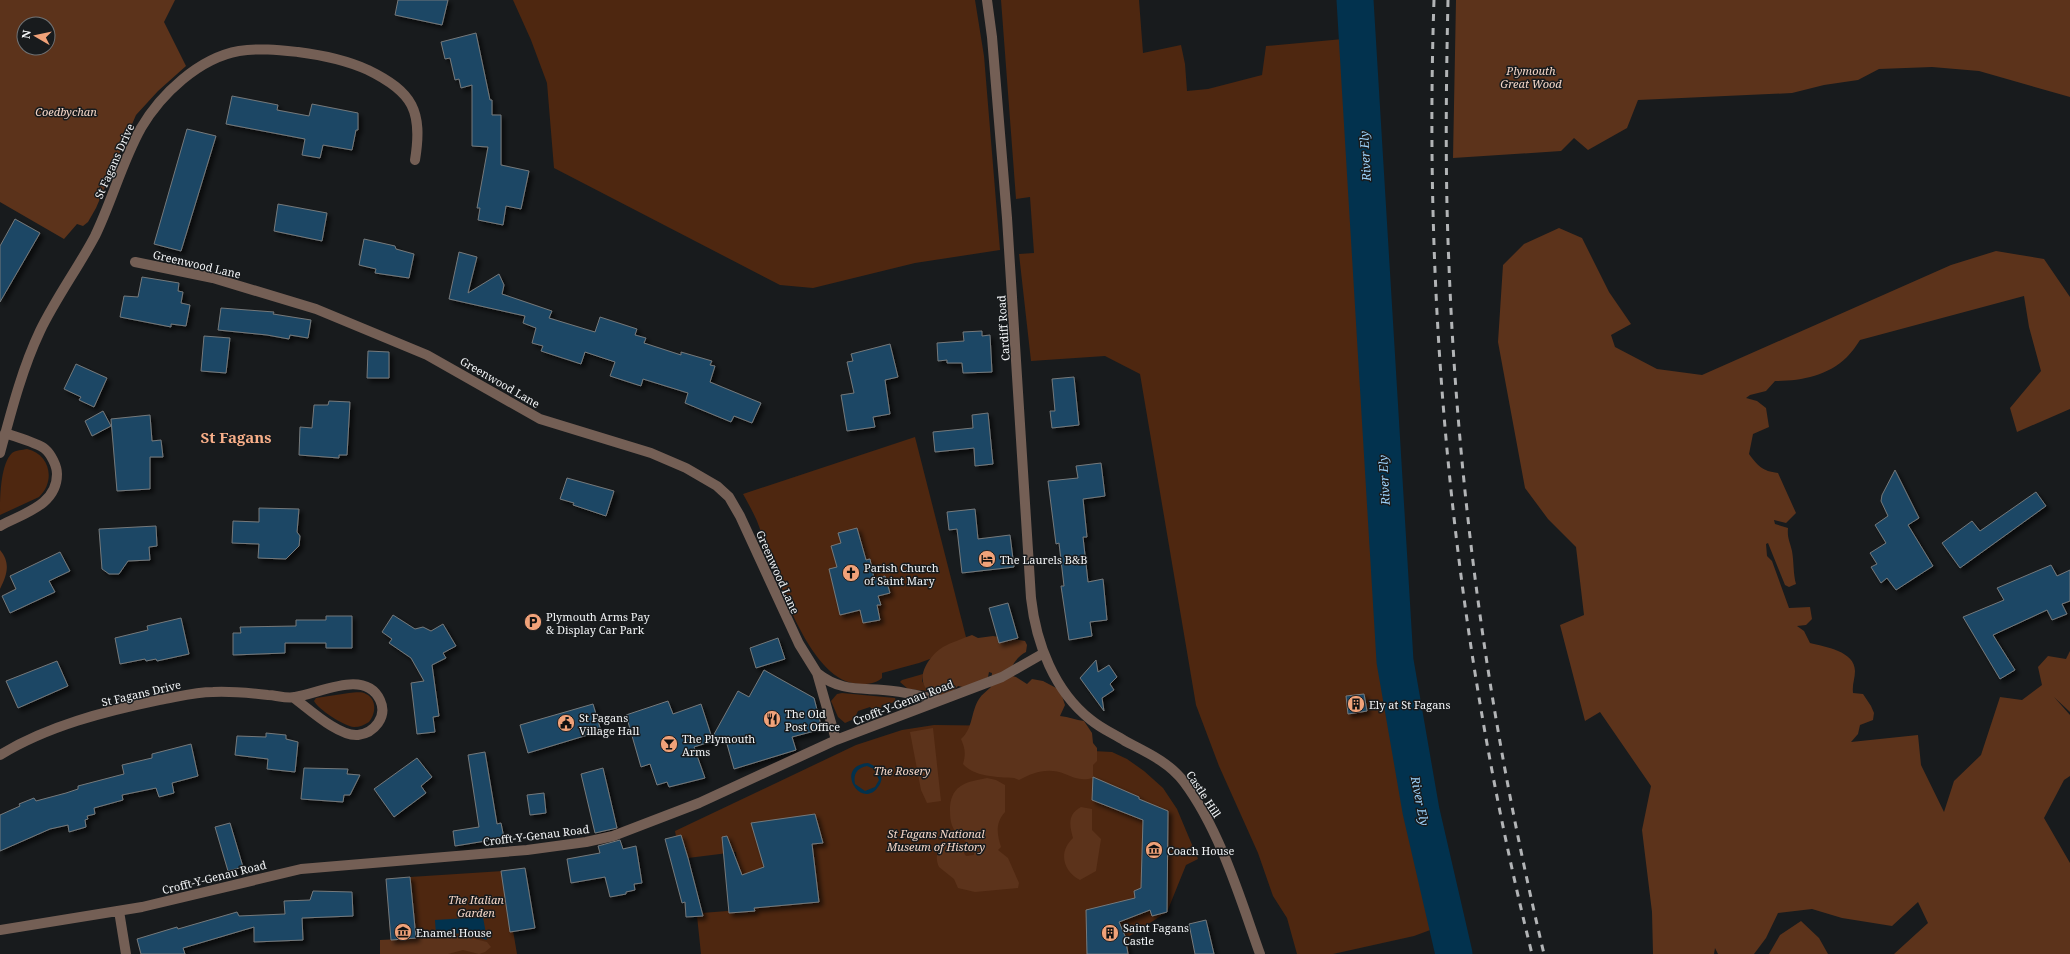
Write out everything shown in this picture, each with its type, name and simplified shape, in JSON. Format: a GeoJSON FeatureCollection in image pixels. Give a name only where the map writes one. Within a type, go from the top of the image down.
{"type":"FeatureCollection","features":[{"type":"Feature","properties":{"kind":"street","name":"Cardiff Road"},"geometry":{"type":"LineString","coordinates":[[987,0],[992,37],[1007,218],[1032,598],[1036,631],[1044,653]]}},
{"type":"Feature","properties":{"kind":"street","name":"St Fagans Drive"},"geometry":{"type":"LineString","coordinates":[[0,453],[24,372],[40,332],[92,242],[141,129],[163,99],[191,73],[223,55],[250,50],[270,49],[319,55],[360,67],[394,85],[406,97],[414,109],[418,122],[419,136],[415,160]]}},
{"type":"Feature","properties":{"kind":"street","name":"Greenwood Lane"},"geometry":{"type":"LineString","coordinates":[[135,262],[213,278],[316,309],[433,357],[540,419],[652,453],[702,476],[717,486],[732,503],[798,644],[817,673],[826,681],[853,690],[894,691],[942,700]]}},
{"type":"Feature","properties":{"kind":"street"},"geometry":{"type":"LineString","coordinates":[[0,526],[43,504],[52,494],[57,482],[57,469],[45,448],[6,433]]}},
{"type":"Feature","properties":{"kind":"street","name":"Crofft-Y-Genau Road"},"geometry":{"type":"LineString","coordinates":[[0,930],[119,911],[169,901],[273,874],[301,869],[527,850],[600,839],[631,830],[692,806],[836,740],[1002,676],[1044,653]]}},
{"type":"Feature","properties":{"kind":"street","name":"Castle Hill"},"geometry":{"type":"LineString","coordinates":[[1044,653],[1060,684],[1075,705],[1084,714],[1102,727],[1170,767],[1184,782],[1215,835],[1260,954]]}},
{"type":"Feature","properties":{"kind":"street","name":"Greenwood Lane"},"geometry":{"type":"LineString","coordinates":[[817,673],[836,740]]}},
{"type":"Feature","properties":{"kind":"street","name":"St Fagans Drive"},"geometry":{"type":"LineString","coordinates":[[0,755],[36,737],[88,718],[118,709],[190,694],[229,692],[294,698],[322,689],[352,684],[375,691],[381,702],[382,713],[378,725],[369,732],[357,735],[343,733],[294,698]]}},
{"type":"Feature","properties":{"kind":"street"},"geometry":{"type":"LineString","coordinates":[[119,911],[126,954]]}},
{"type":"Feature","properties":{"kind":"green space","name":"Coedbychan"},"geometry":{"type":"Polygon","coordinates":[[[0,0],[175,0],[164,22],[186,66],[158,91],[136,115],[96,208],[88,222],[83,226],[77,224],[64,239],[0,202],[0,0]]]}},
{"type":"Feature","properties":{"kind":"green space"},"geometry":{"type":"Polygon","coordinates":[[[513,0],[975,0],[984,56],[1000,250],[915,263],[813,288],[780,285],[554,168],[547,83],[531,40],[513,0]]]}},
{"type":"Feature","properties":{"kind":"green space"},"geometry":{"type":"Polygon","coordinates":[[[1001,0],[1139,0],[1143,53],[1181,45],[1185,64],[1187,91],[1208,89],[1262,75],[1266,46],[1354,38],[1370,546],[1381,667],[1387,709],[1396,732],[1404,802],[1411,815],[1416,850],[1433,929],[1414,936],[1333,954],[1297,954],[1287,918],[1273,896],[1258,853],[1219,766],[1196,705],[1140,374],[1105,356],[1031,361],[1019,254],[1034,253],[1030,197],[1016,199],[1001,0]]]}},
{"type":"Feature","properties":{"kind":"green space","name":"Plymouth Great Wood"},"geometry":{"type":"Polygon","coordinates":[[[1456,0],[2070,0],[2070,97],[1979,71],[1932,67],[1879,69],[1858,80],[1824,85],[1792,93],[1638,100],[1627,128],[1588,150],[1574,138],[1561,151],[1453,158],[1456,0]]]}},
{"type":"Feature","properties":{"kind":"green space"},"geometry":{"type":"Polygon","coordinates":[[[1559,228],[1582,238],[1609,292],[1631,324],[1611,335],[1615,347],[1657,369],[1702,375],[1951,265],[1996,251],[2044,259],[2070,297],[2070,409],[2017,432],[2010,408],[2041,371],[2029,327],[2024,296],[1860,340],[1847,357],[1831,369],[1804,378],[1775,381],[1766,391],[1750,395],[1746,398],[1757,401],[1766,408],[1769,427],[1753,434],[1749,454],[1755,462],[1764,469],[1778,473],[1796,513],[1786,523],[1774,520],[1775,524],[1788,528],[1788,537],[1792,551],[1796,584],[1789,587],[1785,585],[1768,543],[1766,544],[1767,556],[1772,561],[1789,608],[1810,607],[1812,619],[1806,625],[1797,626],[1804,631],[1810,643],[1831,648],[1845,654],[1850,659],[1854,664],[1855,671],[1853,693],[1863,694],[1874,713],[1873,720],[1860,725],[1858,734],[1851,742],[1918,735],[1921,765],[1944,812],[1954,781],[1981,755],[2000,697],[2022,700],[2042,685],[2038,667],[2048,656],[2066,659],[2070,651],[2070,712],[2054,697],[2070,715],[2070,776],[2064,780],[2044,818],[2070,863],[2070,954],[1894,954],[1928,923],[1918,902],[1892,926],[1842,918],[1812,909],[1778,913],[1766,938],[1754,954],[1718,954],[1715,948],[1714,954],[1653,954],[1652,912],[1642,830],[1651,786],[1600,712],[1585,721],[1560,625],[1584,615],[1576,547],[1548,519],[1525,488],[1498,342],[1503,265],[1524,244],[1559,228]]]}},
{"type":"Feature","properties":{"kind":"green space"},"geometry":{"type":"Polygon","coordinates":[[[915,437],[968,645],[919,663],[882,673],[882,678],[874,683],[859,684],[840,678],[823,664],[808,643],[794,618],[772,564],[757,521],[743,494],[915,437]]]}},
{"type":"Feature","properties":{"kind":"green space"},"geometry":{"type":"Polygon","coordinates":[[[27,449],[41,456],[45,462],[49,476],[48,483],[39,497],[0,515],[3,474],[8,458],[12,453],[27,449]]]}},
{"type":"Feature","properties":{"kind":"green space"},"geometry":{"type":"Polygon","coordinates":[[[0,550],[6,560],[7,569],[0,589],[0,550]]]}},
{"type":"Feature","properties":{"kind":"green space"},"geometry":{"type":"Polygon","coordinates":[[[972,635],[978,638],[993,636],[1025,641],[1027,645],[1026,652],[1015,661],[1009,675],[1016,677],[1027,684],[1032,679],[1043,681],[1060,690],[1065,705],[1060,716],[1084,721],[1092,733],[1093,743],[1097,748],[1097,761],[1093,765],[1093,778],[1078,779],[1059,772],[1041,771],[1019,780],[1014,778],[994,777],[973,772],[963,764],[965,751],[961,739],[968,730],[976,704],[983,694],[991,687],[992,673],[989,672],[988,677],[967,688],[958,686],[950,694],[944,697],[928,691],[924,685],[923,673],[933,655],[943,647],[972,635]]]}},
{"type":"Feature","properties":{"kind":"green space"},"geometry":{"type":"Polygon","coordinates":[[[923,674],[922,681],[928,691],[908,689],[900,682],[902,680],[923,674]]]}},
{"type":"Feature","properties":{"kind":"green space"},"geometry":{"type":"Polygon","coordinates":[[[349,693],[364,693],[370,696],[374,703],[373,715],[369,722],[364,725],[354,727],[338,721],[326,713],[314,701],[316,698],[349,693]]]}},
{"type":"Feature","properties":{"kind":"green space"},"geometry":{"type":"Polygon","coordinates":[[[842,693],[895,698],[896,701],[874,711],[870,707],[858,711],[854,719],[845,723],[838,717],[831,701],[837,694],[842,693]]]}},
{"type":"Feature","properties":{"kind":"green space","name":"St Fagans National Museum of History"},"geometry":{"type":"Polygon","coordinates":[[[934,725],[1023,726],[1093,751],[1112,752],[1127,759],[1144,771],[1163,788],[1177,809],[1198,859],[1186,865],[1167,912],[1128,937],[1129,954],[701,954],[697,916],[701,913],[741,910],[736,852],[688,858],[679,852],[675,831],[856,745],[902,730],[934,725]]]}},
{"type":"Feature","properties":{"kind":"green space"},"geometry":{"type":"Polygon","coordinates":[[[933,728],[941,801],[927,803],[921,790],[910,732],[933,728]]]}},
{"type":"Feature","properties":{"kind":"green space"},"geometry":{"type":"Polygon","coordinates":[[[987,778],[996,780],[1005,785],[1005,812],[998,824],[1001,847],[998,850],[1008,858],[1019,883],[1018,888],[975,892],[958,888],[954,879],[939,867],[937,862],[937,854],[943,845],[950,840],[959,845],[966,856],[974,855],[974,847],[961,838],[952,826],[950,807],[951,799],[957,789],[962,785],[987,778]]]}},
{"type":"Feature","properties":{"kind":"green space"},"geometry":{"type":"Polygon","coordinates":[[[1081,807],[1092,809],[1092,830],[1101,839],[1096,871],[1080,880],[1070,872],[1066,866],[1064,855],[1068,843],[1073,838],[1070,824],[1072,816],[1081,807]]]}},
{"type":"Feature","properties":{"kind":"green space","name":"The Italian Garden"},"geometry":{"type":"Polygon","coordinates":[[[503,871],[517,954],[380,954],[380,940],[391,940],[389,923],[414,921],[410,877],[503,871]]]}},
{"type":"Feature","properties":{"kind":"green space"},"geometry":{"type":"Polygon","coordinates":[[[1801,921],[1819,938],[1828,954],[1769,954],[1780,935],[1801,921]]]}},
{"type":"Feature","properties":{"kind":"green space"},"geometry":{"type":"Polygon","coordinates":[[[463,936],[487,942],[491,947],[485,952],[479,954],[463,950],[448,954],[380,954],[380,940],[463,936]]]}},
{"type":"Feature","properties":{"kind":"water"},"geometry":{"type":"Polygon","coordinates":[[[868,763],[875,767],[880,773],[880,783],[871,793],[864,794],[858,791],[854,785],[851,778],[852,771],[858,766],[868,763]],[[867,766],[858,770],[855,774],[855,784],[865,791],[875,787],[879,780],[874,769],[867,766]]]}},
{"type":"Feature","properties":{"kind":"water"},"geometry":{"type":"Polygon","coordinates":[[[483,917],[487,940],[464,933],[436,935],[435,920],[483,917]]]}},
{"type":"Feature","properties":{"kind":"building"},"geometry":{"type":"Polygon","coordinates":[[[398,0],[448,0],[442,25],[395,15],[398,0]]]}},
{"type":"Feature","properties":{"kind":"building"},"geometry":{"type":"Polygon","coordinates":[[[476,33],[490,100],[492,100],[492,115],[501,115],[501,165],[529,171],[521,209],[506,206],[503,225],[478,220],[480,208],[477,208],[488,147],[472,146],[472,85],[461,88],[459,79],[455,80],[450,58],[445,59],[441,42],[476,33]]]}},
{"type":"Feature","properties":{"kind":"building"},"geometry":{"type":"Polygon","coordinates":[[[232,96],[278,105],[277,110],[309,116],[312,104],[358,113],[358,130],[356,130],[352,150],[323,145],[320,158],[302,155],[305,139],[226,124],[232,96]]]}},
{"type":"Feature","properties":{"kind":"building"},"geometry":{"type":"Polygon","coordinates":[[[187,129],[216,136],[181,251],[154,244],[187,129]]]}},
{"type":"Feature","properties":{"kind":"building"},"geometry":{"type":"Polygon","coordinates":[[[278,204],[327,213],[322,241],[274,231],[278,204]]]}},
{"type":"Feature","properties":{"kind":"building"},"geometry":{"type":"Polygon","coordinates":[[[15,219],[40,233],[0,302],[0,246],[15,219]]]}},
{"type":"Feature","properties":{"kind":"building"},"geometry":{"type":"Polygon","coordinates":[[[364,239],[395,246],[396,249],[414,254],[409,278],[375,273],[376,269],[359,265],[364,239]]]}},
{"type":"Feature","properties":{"kind":"building"},"geometry":{"type":"Polygon","coordinates":[[[459,252],[477,257],[468,293],[499,274],[504,285],[502,294],[552,311],[549,318],[595,332],[600,317],[637,329],[635,335],[646,338],[644,343],[681,355],[681,352],[712,361],[710,365],[715,366],[710,382],[761,403],[752,423],[734,416],[731,422],[685,403],[688,393],[643,379],[641,386],[610,376],[615,362],[585,352],[581,364],[541,351],[543,346],[532,343],[536,328],[523,323],[525,316],[449,299],[459,252]]]}},
{"type":"Feature","properties":{"kind":"building"},"geometry":{"type":"Polygon","coordinates":[[[142,277],[179,283],[178,291],[183,292],[181,303],[190,305],[186,326],[171,324],[171,327],[120,317],[124,296],[138,297],[142,277]]]}},
{"type":"Feature","properties":{"kind":"building"},"geometry":{"type":"Polygon","coordinates":[[[221,308],[274,312],[273,314],[311,320],[308,338],[290,335],[289,339],[267,335],[218,330],[221,308]]]}},
{"type":"Feature","properties":{"kind":"building"},"geometry":{"type":"Polygon","coordinates":[[[982,331],[982,336],[990,335],[992,372],[963,373],[962,363],[947,363],[947,360],[938,361],[937,343],[964,341],[963,332],[982,331]]]}},
{"type":"Feature","properties":{"kind":"building"},"geometry":{"type":"Polygon","coordinates":[[[204,336],[230,338],[226,373],[201,371],[204,336]]]}},
{"type":"Feature","properties":{"kind":"building"},"geometry":{"type":"Polygon","coordinates":[[[890,344],[898,377],[885,380],[890,414],[873,417],[875,427],[847,431],[841,395],[854,393],[847,362],[853,361],[851,354],[890,344]]]}},
{"type":"Feature","properties":{"kind":"building"},"geometry":{"type":"Polygon","coordinates":[[[368,351],[389,352],[389,378],[367,378],[368,351]]]}},
{"type":"Feature","properties":{"kind":"building"},"geometry":{"type":"Polygon","coordinates":[[[76,364],[107,378],[94,407],[79,400],[81,397],[64,389],[76,364]]]}},
{"type":"Feature","properties":{"kind":"building"},"geometry":{"type":"Polygon","coordinates":[[[1074,377],[1079,425],[1052,428],[1050,411],[1055,411],[1052,379],[1074,377]]]}},
{"type":"Feature","properties":{"kind":"building"},"geometry":{"type":"Polygon","coordinates":[[[329,401],[350,402],[347,455],[339,455],[339,458],[299,455],[300,427],[312,428],[314,405],[328,405],[329,401]]]}},
{"type":"Feature","properties":{"kind":"building"},"geometry":{"type":"Polygon","coordinates":[[[103,411],[111,426],[92,436],[85,421],[103,411]]]}},
{"type":"Feature","properties":{"kind":"building"},"geometry":{"type":"Polygon","coordinates":[[[988,413],[993,464],[975,466],[974,448],[935,452],[933,432],[973,428],[972,415],[988,413]]]}},
{"type":"Feature","properties":{"kind":"building"},"geometry":{"type":"Polygon","coordinates":[[[150,415],[152,441],[161,440],[163,457],[150,457],[150,489],[117,491],[111,419],[150,415]]]}},
{"type":"Feature","properties":{"kind":"building"},"geometry":{"type":"Polygon","coordinates":[[[1101,463],[1105,496],[1083,499],[1087,537],[1083,537],[1088,582],[1103,579],[1107,620],[1090,622],[1092,636],[1069,640],[1061,586],[1064,586],[1059,543],[1056,544],[1048,481],[1078,478],[1076,466],[1101,463]]]}},
{"type":"Feature","properties":{"kind":"building"},"geometry":{"type":"Polygon","coordinates":[[[1895,470],[1919,518],[1908,525],[1933,566],[1896,590],[1887,578],[1881,583],[1871,567],[1877,564],[1870,553],[1886,543],[1875,525],[1888,516],[1881,501],[1882,495],[1895,470]]]}},
{"type":"Feature","properties":{"kind":"building"},"geometry":{"type":"Polygon","coordinates":[[[567,478],[614,491],[606,516],[560,499],[567,478]]]}},
{"type":"Feature","properties":{"kind":"building"},"geometry":{"type":"Polygon","coordinates":[[[2036,492],[2046,506],[1960,568],[1942,543],[1972,521],[1980,531],[2036,492]]]}},
{"type":"Feature","properties":{"kind":"building"},"geometry":{"type":"Polygon","coordinates":[[[259,508],[299,509],[297,532],[300,536],[299,546],[286,559],[258,558],[259,544],[232,543],[233,521],[259,522],[259,508]]]}},
{"type":"Feature","properties":{"kind":"building"},"geometry":{"type":"Polygon","coordinates":[[[975,509],[978,539],[1010,535],[1014,567],[962,573],[957,529],[949,530],[947,512],[975,509]]]}},
{"type":"Feature","properties":{"kind":"building"},"geometry":{"type":"Polygon","coordinates":[[[156,526],[157,546],[149,547],[150,560],[128,561],[119,574],[109,574],[102,569],[99,529],[156,526]]]}},
{"type":"Feature","properties":{"kind":"building","name":"Parish Church of Saint Mary"},"geometry":{"type":"Polygon","coordinates":[[[857,528],[866,560],[870,559],[874,579],[885,576],[890,593],[878,596],[881,605],[877,605],[880,620],[863,623],[860,610],[840,615],[829,569],[837,567],[831,546],[841,543],[838,533],[857,528]]]}},
{"type":"Feature","properties":{"kind":"building"},"geometry":{"type":"Polygon","coordinates":[[[60,552],[70,571],[49,581],[55,592],[10,613],[2,596],[16,589],[10,576],[60,552]]]}},
{"type":"Feature","properties":{"kind":"building"},"geometry":{"type":"Polygon","coordinates":[[[2051,565],[2057,576],[2070,570],[2070,601],[2062,604],[2067,614],[2052,620],[2047,610],[1993,635],[2015,670],[2000,679],[1963,617],[2004,600],[1997,588],[2051,565]]]}},
{"type":"Feature","properties":{"kind":"building"},"geometry":{"type":"Polygon","coordinates":[[[1008,603],[1018,638],[999,643],[989,608],[1008,603]]]}},
{"type":"Feature","properties":{"kind":"building"},"geometry":{"type":"Polygon","coordinates":[[[393,615],[415,629],[423,627],[431,631],[443,624],[456,646],[443,653],[446,658],[432,665],[439,716],[433,717],[435,732],[417,734],[411,683],[424,681],[411,658],[389,643],[392,639],[382,632],[393,615]]]}},
{"type":"Feature","properties":{"kind":"building"},"geometry":{"type":"Polygon","coordinates":[[[326,616],[352,616],[352,648],[326,648],[326,643],[285,643],[285,653],[233,655],[233,633],[241,633],[240,627],[296,626],[296,620],[326,620],[326,616]]]}},
{"type":"Feature","properties":{"kind":"building"},"geometry":{"type":"Polygon","coordinates":[[[181,618],[189,654],[157,661],[156,659],[146,661],[145,659],[120,664],[115,638],[148,630],[147,626],[181,618]]]}},
{"type":"Feature","properties":{"kind":"building"},"geometry":{"type":"Polygon","coordinates":[[[778,638],[785,659],[756,668],[750,648],[778,638]]]}},
{"type":"Feature","properties":{"kind":"building"},"geometry":{"type":"Polygon","coordinates":[[[1096,660],[1098,672],[1109,665],[1117,677],[1110,684],[1114,690],[1102,698],[1104,711],[1080,678],[1096,660]]]}},
{"type":"Feature","properties":{"kind":"building"},"geometry":{"type":"Polygon","coordinates":[[[57,661],[68,686],[18,708],[6,681],[57,661]]]}},
{"type":"Feature","properties":{"kind":"building"},"geometry":{"type":"Polygon","coordinates":[[[764,670],[814,698],[822,729],[792,737],[796,750],[734,769],[725,737],[694,747],[705,778],[669,787],[667,782],[657,785],[650,764],[641,767],[626,715],[668,701],[673,714],[701,704],[712,738],[738,691],[749,697],[764,670]]]}},
{"type":"Feature","properties":{"kind":"building","name":"Ely at St Fagans"},"geometry":{"type":"Polygon","coordinates":[[[1364,694],[1367,711],[1348,714],[1346,696],[1364,694]]]}},
{"type":"Feature","properties":{"kind":"building"},"geometry":{"type":"Polygon","coordinates":[[[593,704],[601,731],[528,753],[520,725],[593,704]]]}},
{"type":"Feature","properties":{"kind":"building"},"geometry":{"type":"Polygon","coordinates":[[[266,733],[286,735],[286,739],[298,742],[295,772],[267,769],[268,759],[235,755],[237,736],[266,737],[266,733]]]}},
{"type":"Feature","properties":{"kind":"building"},"geometry":{"type":"Polygon","coordinates":[[[191,744],[198,776],[172,783],[174,793],[159,797],[156,788],[122,795],[123,800],[94,808],[95,814],[87,816],[88,819],[85,820],[86,827],[69,832],[68,825],[50,829],[0,851],[0,815],[20,806],[19,804],[34,798],[36,801],[66,793],[78,789],[78,786],[124,774],[122,765],[152,758],[152,754],[191,744]]]}},
{"type":"Feature","properties":{"kind":"building"},"geometry":{"type":"Polygon","coordinates":[[[485,752],[497,824],[501,823],[504,838],[455,846],[453,831],[479,827],[468,755],[485,752]]]}},
{"type":"Feature","properties":{"kind":"building"},"geometry":{"type":"Polygon","coordinates":[[[417,758],[432,777],[421,786],[426,793],[394,817],[374,789],[417,758]]]}},
{"type":"Feature","properties":{"kind":"building"},"geometry":{"type":"Polygon","coordinates":[[[304,768],[348,769],[347,774],[360,775],[350,795],[344,795],[343,802],[301,799],[304,768]]]}},
{"type":"Feature","properties":{"kind":"building"},"geometry":{"type":"Polygon","coordinates":[[[603,768],[617,828],[595,833],[581,774],[603,768]]]}},
{"type":"Feature","properties":{"kind":"building","name":"Coach House"},"geometry":{"type":"Polygon","coordinates":[[[1093,777],[1168,811],[1167,912],[1152,916],[1150,910],[1119,922],[1125,936],[1128,954],[1087,954],[1086,910],[1135,898],[1134,891],[1141,888],[1143,820],[1092,800],[1093,777]]]}},
{"type":"Feature","properties":{"kind":"building"},"geometry":{"type":"Polygon","coordinates":[[[544,793],[546,813],[530,815],[527,795],[544,793]]]}},
{"type":"Feature","properties":{"kind":"building"},"geometry":{"type":"Polygon","coordinates":[[[815,814],[823,843],[812,844],[819,902],[754,908],[755,911],[729,913],[722,837],[727,836],[742,875],[764,867],[751,823],[815,814]]]}},
{"type":"Feature","properties":{"kind":"building"},"geometry":{"type":"Polygon","coordinates":[[[230,823],[243,867],[228,871],[215,827],[230,823]]]}},
{"type":"Feature","properties":{"kind":"building"},"geometry":{"type":"Polygon","coordinates":[[[681,835],[703,916],[686,917],[685,902],[682,903],[665,839],[681,835]]]}},
{"type":"Feature","properties":{"kind":"building"},"geometry":{"type":"Polygon","coordinates":[[[620,840],[623,849],[636,846],[642,883],[634,884],[635,890],[626,892],[626,894],[610,897],[605,877],[571,883],[567,859],[600,853],[598,846],[620,840]]]}},
{"type":"Feature","properties":{"kind":"building"},"geometry":{"type":"Polygon","coordinates":[[[525,868],[535,928],[510,932],[501,871],[525,868]]]}},
{"type":"Feature","properties":{"kind":"building"},"geometry":{"type":"Polygon","coordinates":[[[410,877],[416,938],[391,940],[386,879],[410,877]]]}},
{"type":"Feature","properties":{"kind":"building"},"geometry":{"type":"Polygon","coordinates":[[[313,891],[352,892],[353,916],[302,918],[303,940],[254,942],[254,927],[183,948],[185,954],[141,954],[137,939],[237,912],[239,916],[285,914],[284,901],[310,900],[313,891]]]}},
{"type":"Feature","properties":{"kind":"building"},"geometry":{"type":"Polygon","coordinates":[[[1206,920],[1214,954],[1195,954],[1189,924],[1206,920]]]}},
{"type":"Feature","properties":{"kind":"waterway","name":"River Ely"},"geometry":{"type":"LineString","coordinates":[[1355,0],[1395,661],[1421,811],[1454,954]]}},
{"type":"Feature","properties":{"kind":"railway"},"geometry":{"type":"LineString","coordinates":[[1434,0],[1432,120],[1434,240],[1440,360],[1450,480],[1464,600],[1483,719],[1505,837],[1532,954]]}},
{"type":"Feature","properties":{"kind":"railway"},"geometry":{"type":"LineString","coordinates":[[1448,0],[1446,133],[1447,199],[1453,353],[1460,440],[1469,526],[1493,698],[1508,784],[1544,954]]}},
{"type":"Feature","properties":{"kind":"place","name":"The Laurels B&B"},"geometry":{"type":"Point","coordinates":[987,559]}},
{"type":"Feature","properties":{"kind":"place","name":"Parish Church of Saint Mary"},"geometry":{"type":"Point","coordinates":[851,573]}},
{"type":"Feature","properties":{"kind":"place","name":"Plymouth Arms Pay & Display Car Park"},"geometry":{"type":"Point","coordinates":[533,622]}},
{"type":"Feature","properties":{"kind":"place","name":"Ely at St Fagans"},"geometry":{"type":"Point","coordinates":[1356,704]}},
{"type":"Feature","properties":{"kind":"place","name":"The Old Post Office"},"geometry":{"type":"Point","coordinates":[772,719]}},
{"type":"Feature","properties":{"kind":"place","name":"St Fagans Village Hall"},"geometry":{"type":"Point","coordinates":[566,723]}},
{"type":"Feature","properties":{"kind":"place","name":"The Plymouth Arms"},"geometry":{"type":"Point","coordinates":[669,744]}},
{"type":"Feature","properties":{"kind":"place","name":"Coach House"},"geometry":{"type":"Point","coordinates":[1154,850]}},
{"type":"Feature","properties":{"kind":"place","name":"Enamel House"},"geometry":{"type":"Point","coordinates":[403,932]}},
{"type":"Feature","properties":{"kind":"place","name":"Saint Fagans Castle"},"geometry":{"type":"Point","coordinates":[1110,933]}},
{"type":"Feature","properties":{"kind":"district","name":"St Fagans"},"geometry":{"type":"Point","coordinates":[236,437]}},
{"type":"Feature","properties":{"kind":"park label","name":"The Rosery"},"geometry":{"type":"Point","coordinates":[902,770]}}]}
